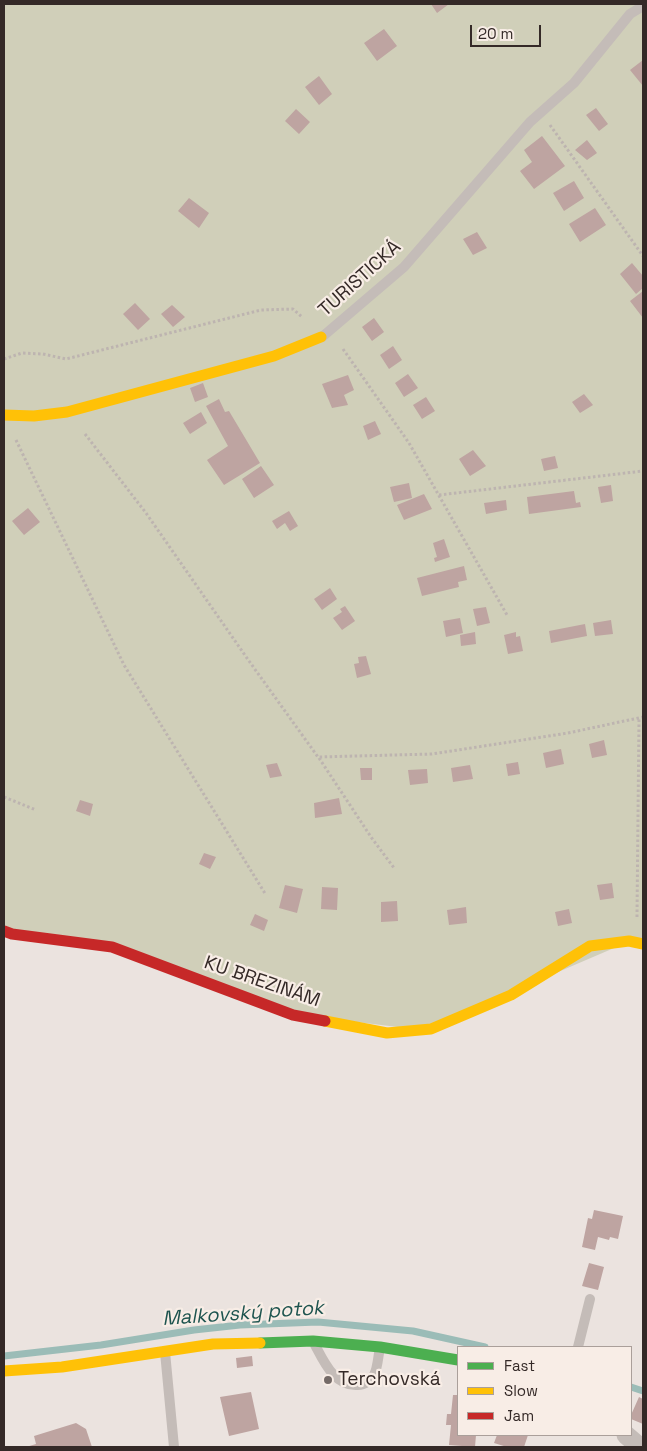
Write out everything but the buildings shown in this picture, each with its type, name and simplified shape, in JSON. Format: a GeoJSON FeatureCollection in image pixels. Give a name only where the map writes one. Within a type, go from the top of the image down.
{"type":"FeatureCollection","features":[{"type":"Feature","properties":{"kind":"street","name":"TURISTICKÁ"},"geometry":{"type":"LineString","coordinates":[[4,415],[34,416],[68,412],[274,356],[326,334]]}},
{"type":"Feature","properties":{"kind":"street","name":"KU BREZINÁM"},"geometry":{"type":"LineString","coordinates":[[4,930],[12,934],[112,947],[293,1015],[387,1033],[431,1029],[511,995],[590,946],[629,940],[640,943]]}},
{"type":"Feature","properties":{"kind":"street"},"geometry":{"type":"LineString","coordinates":[[4,1371],[62,1367],[213,1344],[313,1341],[380,1347],[457,1360]]}},
{"type":"Feature","properties":{"kind":"street"},"geometry":{"type":"LineString","coordinates":[[627,1436],[640,1447]]}},
{"type":"Feature","properties":{"kind":"lane","name":"TURISTICKÁ"},"geometry":{"type":"LineString","coordinates":[[326,334],[404,267],[530,122],[574,83],[630,14],[643,6]]}},
{"type":"Feature","properties":{"kind":"lane"},"geometry":{"type":"LineString","coordinates":[[578,1346],[590,1299]]}},
{"type":"Feature","properties":{"kind":"lane"},"geometry":{"type":"LineString","coordinates":[[313,1341],[329,1370],[336,1378],[349,1385],[360,1385],[373,1377],[380,1347]]}},
{"type":"Feature","properties":{"kind":"lane"},"geometry":{"type":"LineString","coordinates":[[165,1351],[174,1447]]}},
{"type":"Feature","properties":{"kind":"path"},"geometry":{"type":"LineString","coordinates":[[542,112],[643,256]]}},
{"type":"Feature","properties":{"kind":"path"},"geometry":{"type":"LineString","coordinates":[[4,359],[22,353],[43,354],[66,360],[261,310],[293,309],[326,334],[409,443],[506,616]]}},
{"type":"Feature","properties":{"kind":"path"},"geometry":{"type":"LineString","coordinates":[[68,412],[146,513],[394,868]]}},
{"type":"Feature","properties":{"kind":"path"},"geometry":{"type":"LineString","coordinates":[[12,434],[124,665],[266,895]]}},
{"type":"Feature","properties":{"kind":"path"},"geometry":{"type":"LineString","coordinates":[[439,495],[643,472]]}},
{"type":"Feature","properties":{"kind":"path"},"geometry":{"type":"LineString","coordinates":[[318,757],[432,754],[568,733],[641,717],[640,943]]}},
{"type":"Feature","properties":{"kind":"path"},"geometry":{"type":"LineString","coordinates":[[4,797],[36,810]]}},
{"type":"Feature","properties":{"kind":"green space"},"geometry":{"type":"Polygon","coordinates":[[[4,4],[643,4],[643,946],[635,939],[423,1030],[290,1014],[119,953],[4,931],[4,4]]]}},
{"type":"Feature","properties":{"kind":"waterway","name":"Malkovský potok"},"geometry":{"type":"LineString","coordinates":[[4,1356],[101,1345],[194,1330],[240,1325],[318,1322],[413,1331],[480,1346]]}},
{"type":"Feature","properties":{"kind":"waterway","name":"Malkovský potok"},"geometry":{"type":"LineString","coordinates":[[632,1387],[643,1391]]}},
{"type":"Feature","properties":{"kind":"traffic: fast"},"geometry":{"type":"LineString","coordinates":[[260,1343],[313,1341],[380,1347],[457,1360]]}},
{"type":"Feature","properties":{"kind":"traffic: slow"},"geometry":{"type":"LineString","coordinates":[[4,415],[34,416],[67,412],[274,356],[321,337]]}},
{"type":"Feature","properties":{"kind":"traffic: slow"},"geometry":{"type":"LineString","coordinates":[[325,1021],[387,1033],[431,1029],[511,995],[590,946],[629,941],[643,944]]}},
{"type":"Feature","properties":{"kind":"traffic: slow"},"geometry":{"type":"LineString","coordinates":[[4,1371],[62,1367],[213,1344],[260,1343]]}},
{"type":"Feature","properties":{"kind":"traffic: jam"},"geometry":{"type":"LineString","coordinates":[[4,931],[12,934],[112,947],[293,1015],[325,1021]]}},
{"type":"Feature","properties":{"kind":"place","name":"Terchovská"},"geometry":{"type":"Point","coordinates":[328,1380]}}]}
